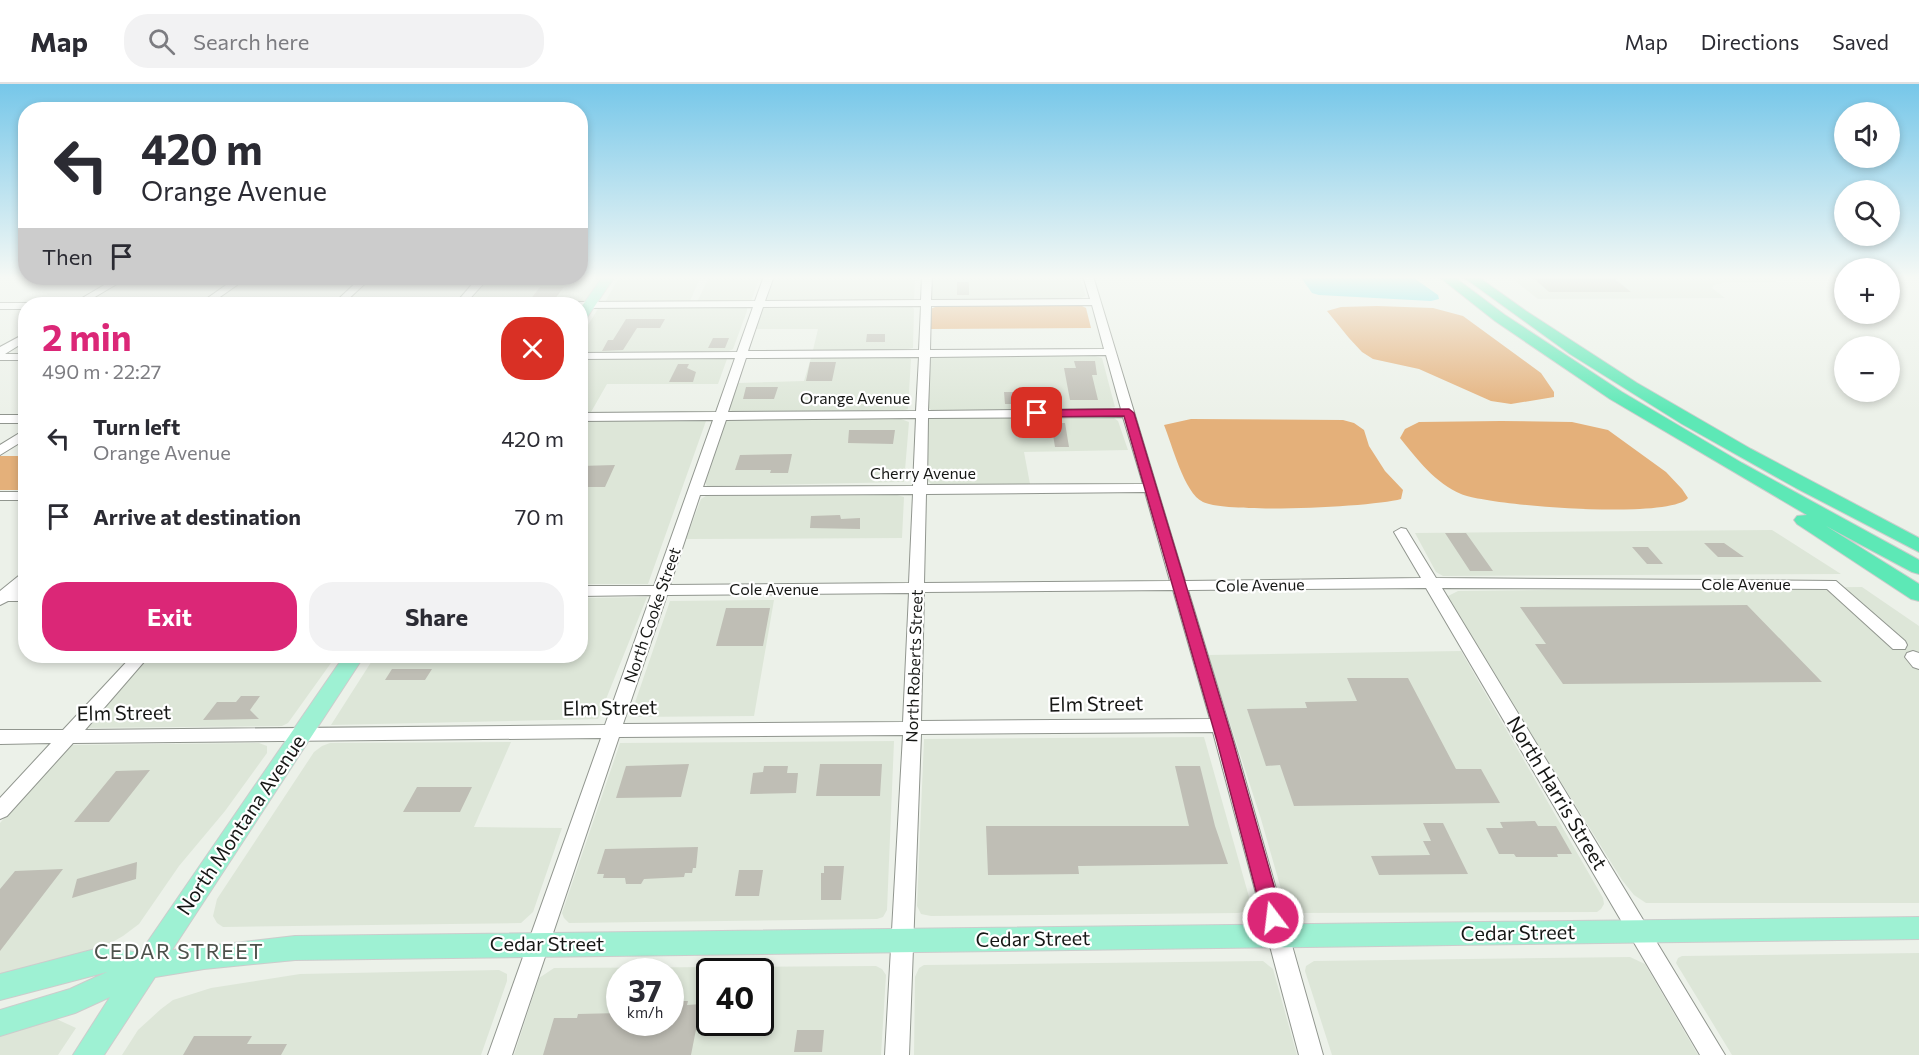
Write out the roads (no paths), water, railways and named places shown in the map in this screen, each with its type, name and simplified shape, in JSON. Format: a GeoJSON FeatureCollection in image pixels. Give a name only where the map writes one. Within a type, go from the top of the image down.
{"type":"FeatureCollection","features":[{"type":"Feature","properties":{"kind":"highway"},"geometry":{"type":"LineString","coordinates":[[1506,321],[1919,594]]}},
{"type":"Feature","properties":{"kind":"highway"},"geometry":{"type":"LineString","coordinates":[[1533,321],[1706,430],[1919,546]]}},
{"type":"Feature","properties":{"kind":"highway"},"geometry":{"type":"LineString","coordinates":[[1535,321],[1544,329]]}},
{"type":"Feature","properties":{"kind":"highway"},"geometry":{"type":"LineString","coordinates":[[1655,418],[1776,490],[1919,568]]}},
{"type":"Feature","properties":{"kind":"main road","name":"North Montana Avenue"},"geometry":{"type":"LineString","coordinates":[[87,1055],[349,663]]}},
{"type":"Feature","properties":{"kind":"main road","name":"Cedar Street"},"geometry":{"type":"LineString","coordinates":[[147,966],[204,957],[295,948],[1919,928]]}},
{"type":"Feature","properties":{"kind":"main road"},"geometry":{"type":"LineString","coordinates":[[0,987],[103,959],[147,966]]}},
{"type":"Feature","properties":{"kind":"main road"},"geometry":{"type":"LineString","coordinates":[[0,1023],[75,1000],[147,966]]}},
{"type":"Feature","properties":{"kind":"street","name":"North Cooke Street"},"geometry":{"type":"LineString","coordinates":[[500,1055],[754,321]]}},
{"type":"Feature","properties":{"kind":"street","name":"North Roberts Street"},"geometry":{"type":"LineString","coordinates":[[897,1055],[907,870],[925,321]]}},
{"type":"Feature","properties":{"kind":"street"},"geometry":{"type":"LineString","coordinates":[[1102,321],[1220,725],[1311,1055]]}},
{"type":"Feature","properties":{"kind":"street"},"geometry":{"type":"LineString","coordinates":[[0,352],[18,341]]}},
{"type":"Feature","properties":{"kind":"street"},"geometry":{"type":"LineString","coordinates":[[588,356],[1111,352]]}},
{"type":"Feature","properties":{"kind":"street"},"geometry":{"type":"LineString","coordinates":[[0,357],[18,357]]}},
{"type":"Feature","properties":{"kind":"street","name":"Orange Avenue"},"geometry":{"type":"LineString","coordinates":[[588,417],[1129,413]]}},
{"type":"Feature","properties":{"kind":"street"},"geometry":{"type":"LineString","coordinates":[[0,419],[18,419]]}},
{"type":"Feature","properties":{"kind":"street"},"geometry":{"type":"LineString","coordinates":[[0,451],[18,439]]}},
{"type":"Feature","properties":{"kind":"street","name":"Cherry Avenue"},"geometry":{"type":"LineString","coordinates":[[695,491],[1151,488]]}},
{"type":"Feature","properties":{"kind":"street"},"geometry":{"type":"LineString","coordinates":[[0,496],[18,496]]}},
{"type":"Feature","properties":{"kind":"street","name":"North Harris Street"},"geometry":{"type":"LineString","coordinates":[[1401,532],[1713,1055]]}},
{"type":"Feature","properties":{"kind":"street"},"geometry":{"type":"LineString","coordinates":[[1,597],[18,583]]}},
{"type":"Feature","properties":{"kind":"street","name":"Cole Avenue"},"geometry":{"type":"LineString","coordinates":[[588,591],[1432,583],[1831,584],[1899,645]]}},
{"type":"Feature","properties":{"kind":"street"},"geometry":{"type":"LineString","coordinates":[[1,597],[18,596]]}},
{"type":"Feature","properties":{"kind":"street"},"geometry":{"type":"LineString","coordinates":[[0,811],[135,663]]}},
{"type":"Feature","properties":{"kind":"street","name":"Elm Street"},"geometry":{"type":"LineString","coordinates":[[0,737],[1220,725]]}},
{"type":"Feature","properties":{"kind":"district","name":"CEDAR STREET"},"geometry":{"type":"Point","coordinates":[179,952]}}]}
